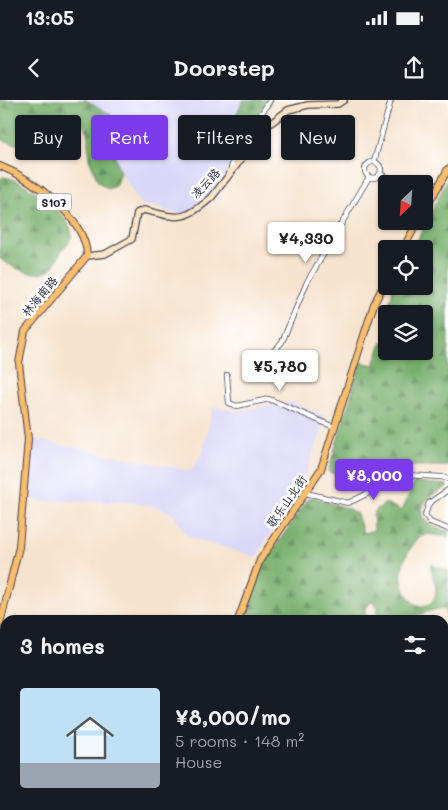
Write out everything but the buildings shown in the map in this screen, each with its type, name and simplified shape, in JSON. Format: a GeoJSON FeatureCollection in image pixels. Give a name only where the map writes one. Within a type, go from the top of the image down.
{"type":"FeatureCollection","features":[{"type":"Feature","properties":{"kind":"main road"},"geometry":{"type":"LineString","coordinates":[[230,173],[267,126],[288,110],[308,106],[338,104],[344,100]]}},
{"type":"Feature","properties":{"kind":"main road","name":"S107"},"geometry":{"type":"LineString","coordinates":[[0,166],[25,177],[64,209],[87,245],[87,256]]}},
{"type":"Feature","properties":{"kind":"main road"},"geometry":{"type":"LineString","coordinates":[[433,194],[448,169]]}},
{"type":"Feature","properties":{"kind":"main road","name":"凌云路"},"geometry":{"type":"LineString","coordinates":[[87,256],[105,254],[132,239],[137,213],[144,210],[173,218],[201,207],[212,197],[230,173]]}},
{"type":"Feature","properties":{"kind":"main road","name":"林海南路"},"geometry":{"type":"LineString","coordinates":[[2,615],[19,547],[28,439],[19,363],[26,331],[87,256]]}},
{"type":"Feature","properties":{"kind":"main road","name":"歌乐山北街"},"geometry":{"type":"LineString","coordinates":[[240,615],[260,560],[320,470],[378,295]]}},
{"type":"Feature","properties":{"kind":"street"},"geometry":{"type":"LineString","coordinates":[[230,173],[234,157],[270,100]]}},
{"type":"Feature","properties":{"kind":"street"},"geometry":{"type":"LineString","coordinates":[[374,162],[391,100]]}},
{"type":"Feature","properties":{"kind":"street"},"geometry":{"type":"LineString","coordinates":[[374,162],[380,167],[380,174],[375,178],[369,177],[364,171],[365,166],[374,162]]}},
{"type":"Feature","properties":{"kind":"street"},"geometry":{"type":"LineString","coordinates":[[263,363],[282,342],[307,282],[369,177]]}},
{"type":"Feature","properties":{"kind":"street"},"geometry":{"type":"LineString","coordinates":[[228,375],[229,403],[236,406],[269,399],[334,427]]}},
{"type":"Feature","properties":{"kind":"street"},"geometry":{"type":"LineString","coordinates":[[306,493],[348,503],[406,475],[448,479]]}},
{"type":"Feature","properties":{"kind":"street"},"geometry":{"type":"LineString","coordinates":[[448,490],[428,503],[425,515],[430,522],[448,529]]}},
{"type":"Feature","properties":{"kind":"shaded area"},"geometry":{"type":"Polygon","coordinates":[[[79,100],[266,100],[259,115],[178,115],[178,160],[237,160],[225,185],[209,204],[193,215],[173,213],[152,206],[140,205],[114,160],[168,160],[168,115],[91,115],[91,121],[79,100]]]}},
{"type":"Feature","properties":{"kind":"shaded area"},"geometry":{"type":"Polygon","coordinates":[[[292,402],[327,417],[306,473],[256,557],[188,537],[173,514],[155,506],[127,502],[30,501],[33,439],[190,471],[202,455],[213,407],[238,411],[292,402]]]}},
{"type":"Feature","properties":{"kind":"green space"},"geometry":{"type":"Polygon","coordinates":[[[0,100],[86,100],[110,115],[91,115],[91,160],[116,160],[120,173],[115,186],[108,189],[98,182],[89,159],[87,130],[81,122],[81,115],[15,115],[15,144],[0,139],[0,100]]]}},
{"type":"Feature","properties":{"kind":"green space"},"geometry":{"type":"Polygon","coordinates":[[[243,100],[272,100],[265,115],[236,115],[243,100]]]}},
{"type":"Feature","properties":{"kind":"green space"},"geometry":{"type":"Polygon","coordinates":[[[3,177],[32,189],[61,214],[71,230],[72,236],[70,241],[52,267],[44,272],[31,273],[24,271],[0,259],[0,179],[3,177]]]}},
{"type":"Feature","properties":{"kind":"green space"},"geometry":{"type":"Polygon","coordinates":[[[448,178],[448,466],[408,466],[364,482],[328,472],[361,362],[374,365],[378,354],[378,360],[433,360],[433,305],[389,305],[391,295],[433,295],[433,240],[417,240],[422,230],[433,230],[433,208],[448,178]]]}},
{"type":"Feature","properties":{"kind":"green space"},"geometry":{"type":"Polygon","coordinates":[[[414,482],[447,485],[447,487],[430,497],[424,504],[422,515],[425,520],[435,527],[448,531],[448,537],[427,535],[418,539],[404,561],[402,578],[407,594],[419,607],[427,605],[435,597],[436,591],[431,564],[448,571],[448,615],[443,609],[439,609],[411,615],[377,615],[376,603],[371,602],[365,610],[366,615],[246,615],[264,563],[308,499],[312,497],[349,509],[357,514],[363,533],[374,530],[373,515],[377,509],[386,503],[402,511],[414,482]]]}}]}
